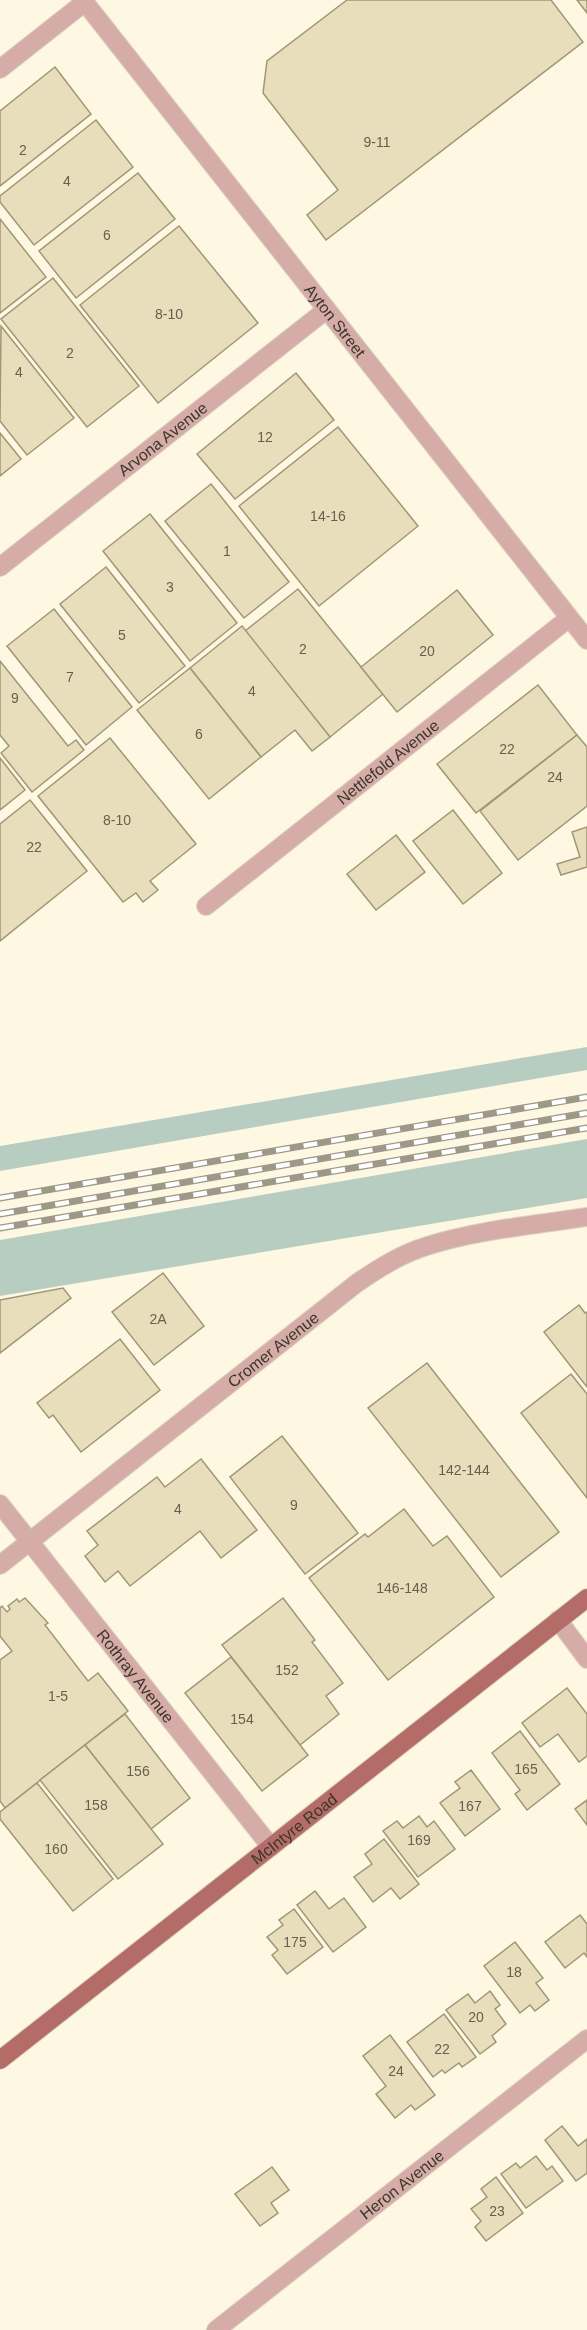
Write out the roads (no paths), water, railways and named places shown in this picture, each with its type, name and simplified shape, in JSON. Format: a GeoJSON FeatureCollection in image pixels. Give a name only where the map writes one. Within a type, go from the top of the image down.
{"type":"FeatureCollection","features":[{"type":"Feature","properties":{"kind":"main road","name":"McIntyre Road"},"geometry":{"type":"LineString","coordinates":[[0,2060],[587,1598]]}},
{"type":"Feature","properties":{"kind":"street"},"geometry":{"type":"LineString","coordinates":[[0,69],[84,1]]}},
{"type":"Feature","properties":{"kind":"street","name":"Ayton Street"},"geometry":{"type":"LineString","coordinates":[[84,1],[587,640]]}},
{"type":"Feature","properties":{"kind":"street","name":"Arvona Avenue"},"geometry":{"type":"LineString","coordinates":[[0,567],[326,310]]}},
{"type":"Feature","properties":{"kind":"street","name":"Nettlefold Avenue"},"geometry":{"type":"LineString","coordinates":[[206,906],[569,618]]}},
{"type":"Feature","properties":{"kind":"street","name":"Cromer Avenue"},"geometry":{"type":"LineString","coordinates":[[0,1565],[357,1283],[378,1269],[425,1247],[450,1240],[587,1217]]}},
{"type":"Feature","properties":{"kind":"street","name":"Rothray Avenue"},"geometry":{"type":"LineString","coordinates":[[0,1504],[271,1847]]}},
{"type":"Feature","properties":{"kind":"street"},"geometry":{"type":"LineString","coordinates":[[558,1620],[587,1659]]}},
{"type":"Feature","properties":{"kind":"street","name":"Heron Avenue"},"geometry":{"type":"LineString","coordinates":[[216,2330],[587,2039]]}},
{"type":"Feature","properties":{"kind":"railway"},"geometry":{"type":"LineString","coordinates":[[0,1198],[587,1097]]}},
{"type":"Feature","properties":{"kind":"railway"},"geometry":{"type":"LineString","coordinates":[[0,1214],[587,1113]]}},
{"type":"Feature","properties":{"kind":"railway"},"geometry":{"type":"LineString","coordinates":[[0,1228],[587,1128]]}}]}
